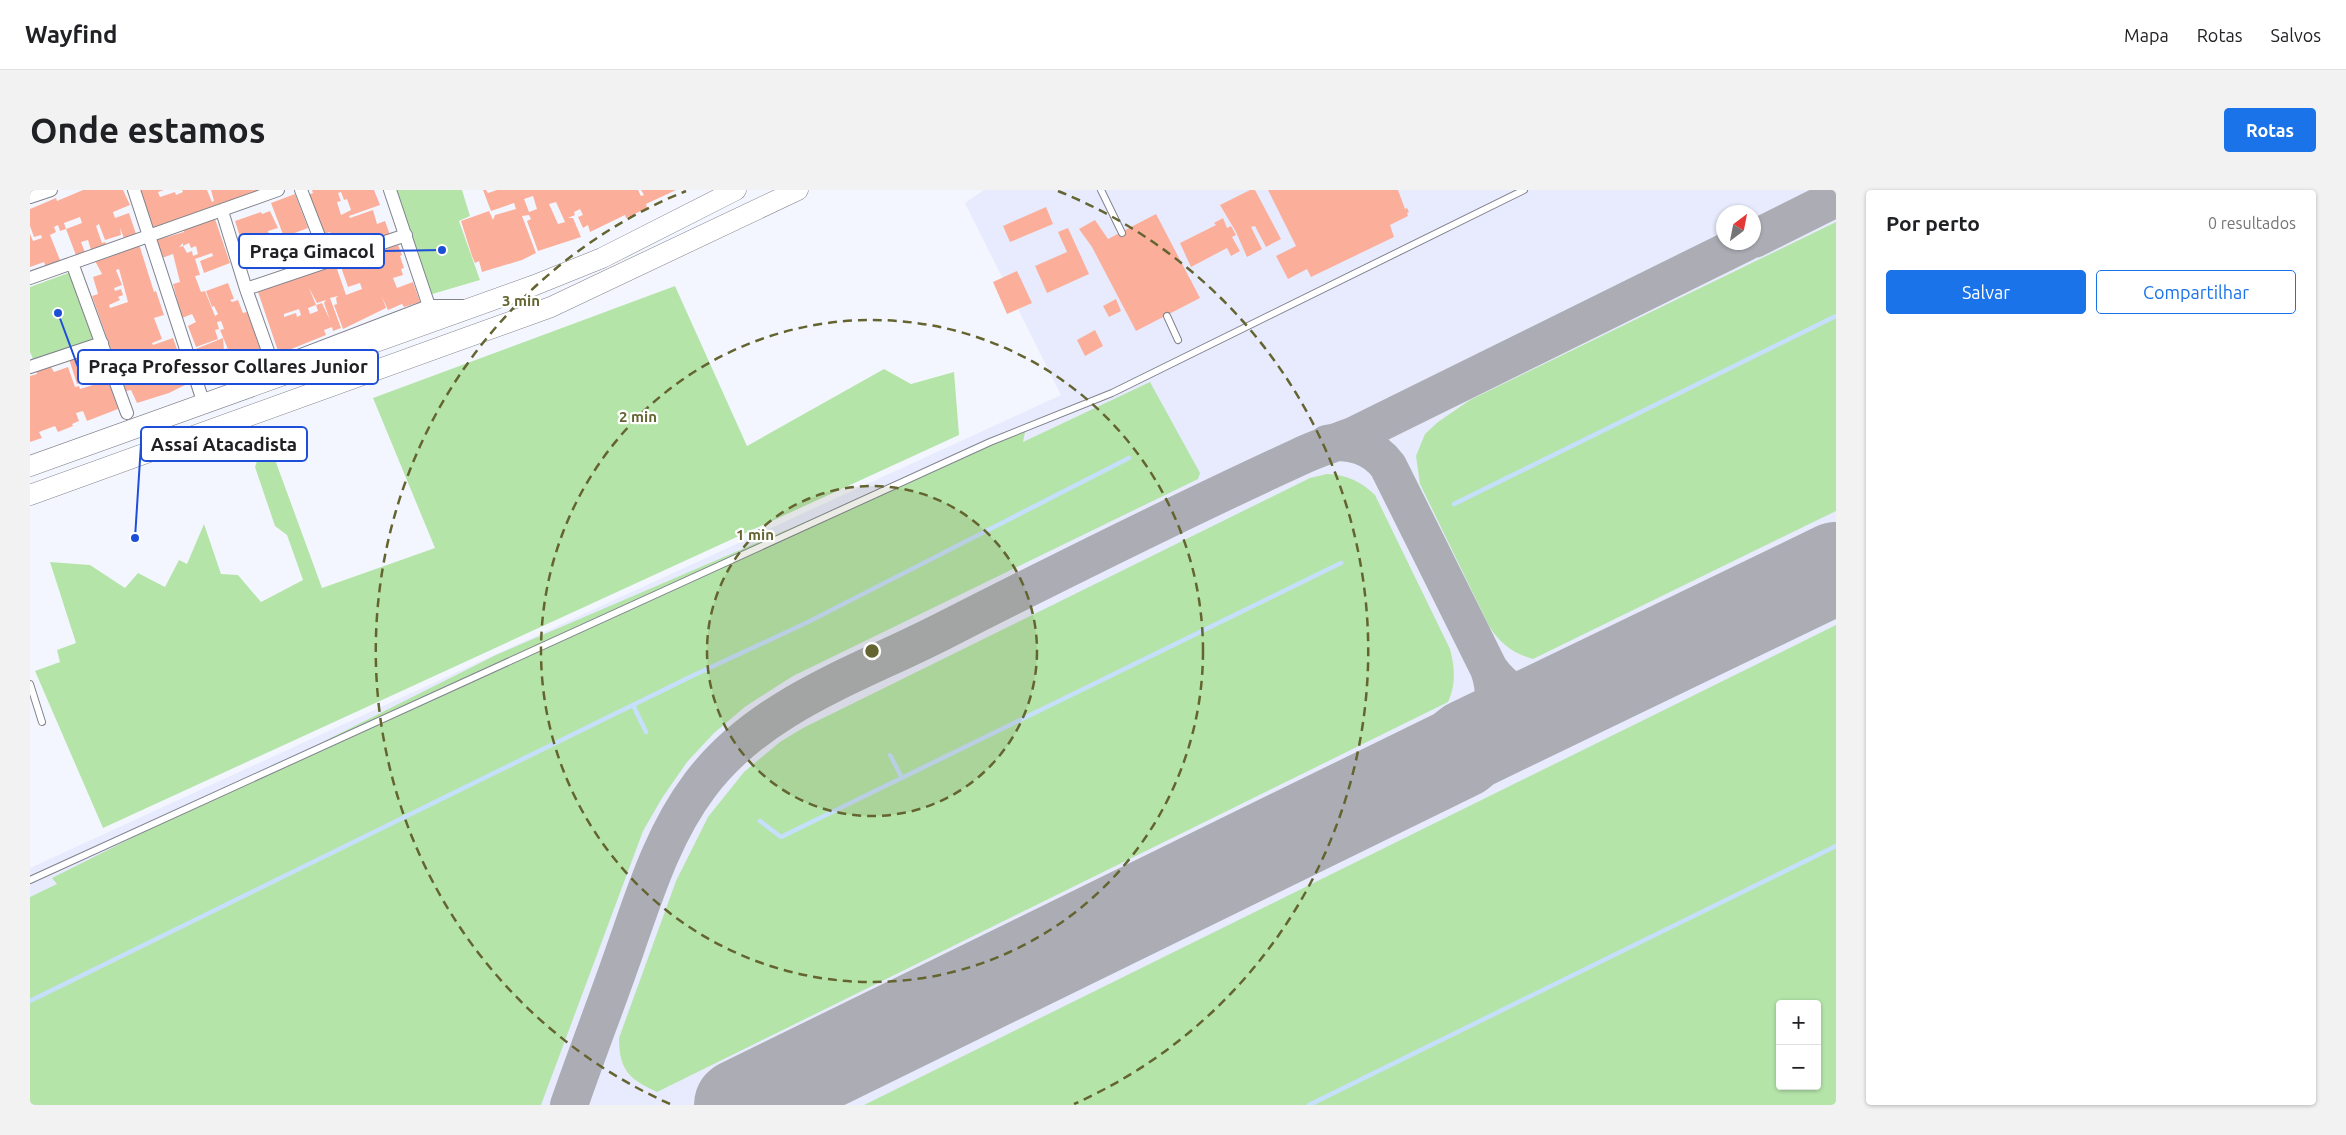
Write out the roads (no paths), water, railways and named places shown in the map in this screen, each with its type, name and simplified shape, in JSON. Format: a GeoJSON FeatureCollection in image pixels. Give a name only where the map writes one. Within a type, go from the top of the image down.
{"type":"FeatureCollection","features":[{"type":"Feature","properties":{"kind":"main road"},"geometry":{"type":"LineString","coordinates":[[30,466],[155,423],[432,315],[472,308],[602,258],[736,190]]}},
{"type":"Feature","properties":{"kind":"main road"},"geometry":{"type":"LineString","coordinates":[[30,495],[551,307],[787,191]]}},
{"type":"Feature","properties":{"kind":"street"},"geometry":{"type":"LineString","coordinates":[[134,190],[148,238],[201,395]]}},
{"type":"Feature","properties":{"kind":"street"},"geometry":{"type":"LineString","coordinates":[[30,278],[148,238],[278,190]]}},
{"type":"Feature","properties":{"kind":"street"},"geometry":{"type":"LineString","coordinates":[[301,190],[329,262]]}},
{"type":"Feature","properties":{"kind":"street"},"geometry":{"type":"LineString","coordinates":[[155,423],[172,407],[201,395],[274,368],[432,315],[390,190]]}},
{"type":"Feature","properties":{"kind":"street"},"geometry":{"type":"LineString","coordinates":[[30,197],[46,191]]}},
{"type":"Feature","properties":{"kind":"street"},"geometry":{"type":"LineString","coordinates":[[222,211],[246,289],[274,368]]}},
{"type":"Feature","properties":{"kind":"street"},"geometry":{"type":"LineString","coordinates":[[246,289],[406,235]]}},
{"type":"Feature","properties":{"kind":"street"},"geometry":{"type":"LineString","coordinates":[[72,263],[127,413]]}},
{"type":"Feature","properties":{"kind":"street"},"geometry":{"type":"LineString","coordinates":[[30,367],[102,343]]}},
{"type":"Feature","properties":{"kind":"lane"},"geometry":{"type":"LineString","coordinates":[[1101,190],[1122,233]]}},
{"type":"Feature","properties":{"kind":"lane"},"geometry":{"type":"LineString","coordinates":[[30,880],[990,442],[1112,393],[1524,190]]}},
{"type":"Feature","properties":{"kind":"lane"},"geometry":{"type":"LineString","coordinates":[[1167,316],[1178,340]]}},
{"type":"Feature","properties":{"kind":"lane"},"geometry":{"type":"LineString","coordinates":[[30,684],[42,722]]}},
{"type":"Feature","properties":{"kind":"waterway"},"geometry":{"type":"LineString","coordinates":[[1454,504],[1836,316]]}},
{"type":"Feature","properties":{"kind":"waterway"},"geometry":{"type":"LineString","coordinates":[[30,1001],[692,676],[808,622],[1129,458]]}},
{"type":"Feature","properties":{"kind":"waterway"},"geometry":{"type":"LineString","coordinates":[[760,821],[781,837],[1341,563]]}},
{"type":"Feature","properties":{"kind":"waterway"},"geometry":{"type":"LineString","coordinates":[[633,705],[646,732]]}},
{"type":"Feature","properties":{"kind":"waterway"},"geometry":{"type":"LineString","coordinates":[[890,755],[902,778]]}},
{"type":"Feature","properties":{"kind":"waterway"},"geometry":{"type":"LineString","coordinates":[[1309,1105],[1836,846]]}},
{"type":"Feature","properties":{"kind":"place","name":"Praça Gimacol"},"geometry":{"type":"Point","coordinates":[442,250]}},
{"type":"Feature","properties":{"kind":"place","name":"Praça Professor Collares Junior"},"geometry":{"type":"Point","coordinates":[58,313]}},
{"type":"Feature","properties":{"kind":"place","name":"Assaí Atacadista"},"geometry":{"type":"Point","coordinates":[135,538]}}]}
